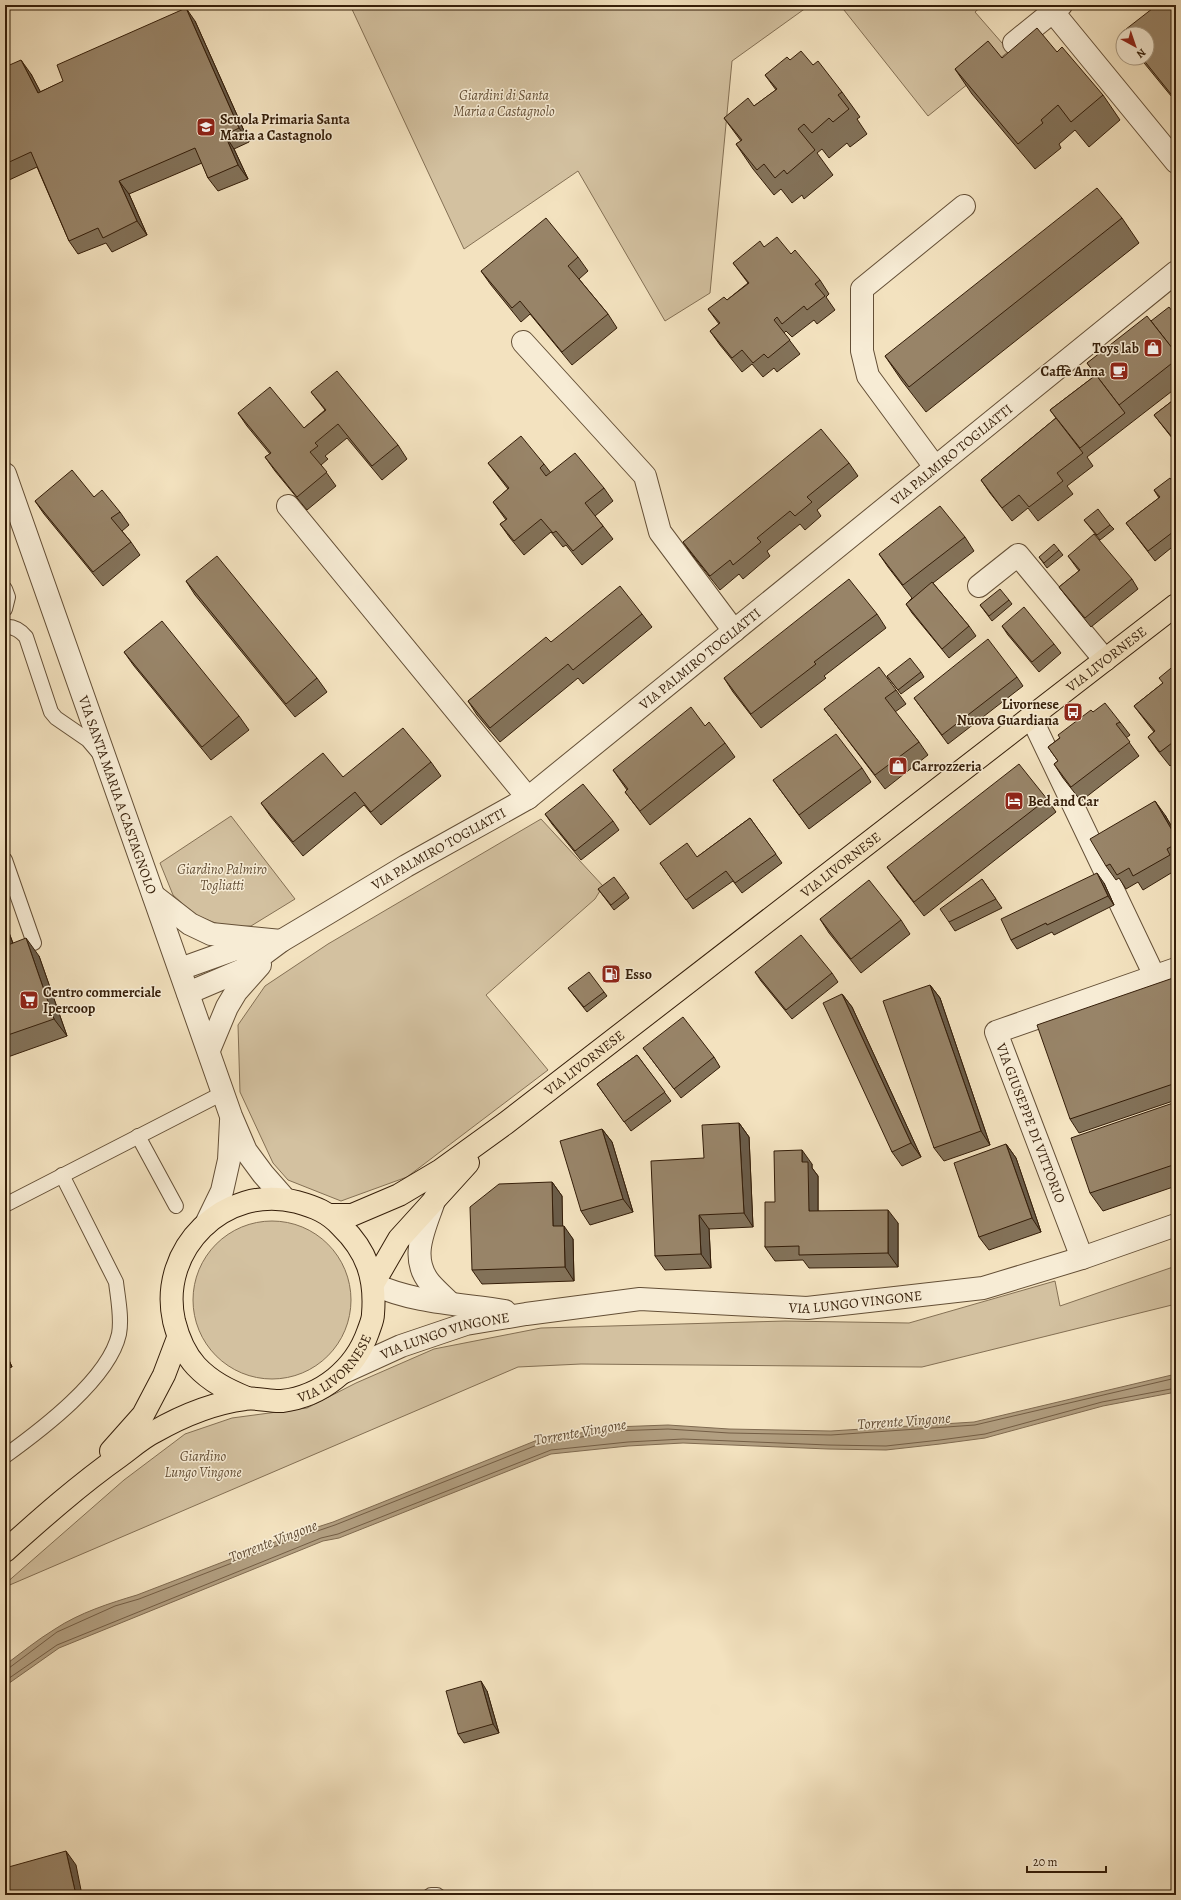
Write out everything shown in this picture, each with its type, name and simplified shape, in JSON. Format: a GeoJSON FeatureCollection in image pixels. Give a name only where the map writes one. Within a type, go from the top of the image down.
{"type":"FeatureCollection","features":[{"type":"Feature","properties":{"kind":"main road","name":"VIA LIVORNESE"},"geometry":{"type":"LineString","coordinates":[[330,1214],[352,1215],[399,1195],[441,1170],[506,1123],[1176,605]]}},
{"type":"Feature","properties":{"kind":"main road","name":"VIA LIVORNESE"},"geometry":{"type":"LineString","coordinates":[[373,1284],[399,1239],[435,1197],[506,1123]]}},
{"type":"Feature","properties":{"kind":"main road","name":"VIA LIVORNESE"},"geometry":{"type":"LineString","coordinates":[[5,1551],[86,1480],[152,1433],[188,1415],[215,1405],[247,1398],[282,1401],[315,1392],[344,1372],[363,1347],[368,1332],[373,1316],[373,1284],[366,1260],[354,1238],[330,1214],[312,1206],[285,1199],[256,1199],[229,1208],[206,1224],[186,1247],[174,1277],[172,1308],[178,1338],[195,1365],[218,1386],[247,1398]]}},
{"type":"Feature","properties":{"kind":"main road","name":"VIA LIVORNESE"},"geometry":{"type":"LineString","coordinates":[[86,1480],[143,1415],[164,1375],[178,1338]]}},
{"type":"Feature","properties":{"kind":"street"},"geometry":{"type":"LineString","coordinates":[[1014,43],[1057,8],[1176,162]]}},
{"type":"Feature","properties":{"kind":"street"},"geometry":{"type":"LineString","coordinates":[[935,467],[868,376],[862,351],[862,290],[964,206]]}},
{"type":"Feature","properties":{"kind":"street","name":"VIA PALMIRO TOGLIATTI"},"geometry":{"type":"LineString","coordinates":[[188,993],[242,970],[281,941],[406,866],[528,798],[1176,272]]}},
{"type":"Feature","properties":{"kind":"street"},"geometry":{"type":"LineString","coordinates":[[523,342],[645,476],[660,532],[734,631]]}},
{"type":"Feature","properties":{"kind":"street","name":"VIA SANTA MARIA A CASTAGNOLO"},"geometry":{"type":"LineString","coordinates":[[5,474],[231,1116],[246,1151],[263,1174],[285,1199]]}},
{"type":"Feature","properties":{"kind":"street"},"geometry":{"type":"LineString","coordinates":[[288,506],[528,798]]}},
{"type":"Feature","properties":{"kind":"street"},"geometry":{"type":"LineString","coordinates":[[980,586],[1018,555],[1105,660]]}},
{"type":"Feature","properties":{"kind":"street"},"geometry":{"type":"LineString","coordinates":[[1030,717],[1155,977]]}},
{"type":"Feature","properties":{"kind":"street"},"geometry":{"type":"LineString","coordinates":[[154,896],[190,924],[211,934],[281,941]]}},
{"type":"Feature","properties":{"kind":"street"},"geometry":{"type":"LineString","coordinates":[[180,969],[233,950],[281,941]]}},
{"type":"Feature","properties":{"kind":"street"},"geometry":{"type":"LineString","coordinates":[[208,1050],[227,1007],[236,992],[281,941]]}},
{"type":"Feature","properties":{"kind":"street","name":"VIA GIUSEPPE DI VITTORIO"},"geometry":{"type":"LineString","coordinates":[[1082,1258],[996,1032],[1176,969]]}},
{"type":"Feature","properties":{"kind":"street","name":"VIA SANTA MARIA A CASTAGNOLO"},"geometry":{"type":"LineString","coordinates":[[206,1224],[222,1191],[229,1160],[231,1116]]}},
{"type":"Feature","properties":{"kind":"street"},"geometry":{"type":"LineString","coordinates":[[435,1197],[419,1246],[420,1265],[429,1282],[450,1303]]}},
{"type":"Feature","properties":{"kind":"street","name":"VIA LUNGO VINGONE"},"geometry":{"type":"LineString","coordinates":[[344,1372],[401,1346],[466,1324],[526,1314],[640,1299],[807,1308],[983,1288],[1082,1258],[1176,1225]]}},
{"type":"Feature","properties":{"kind":"street","name":"VIA LUNGO VINGONE"},"geometry":{"type":"LineString","coordinates":[[373,1284],[392,1293],[526,1314]]}},
{"type":"Feature","properties":{"kind":"lane"},"geometry":{"type":"LineString","coordinates":[[5,589],[8,598],[5,608]]}},
{"type":"Feature","properties":{"kind":"lane"},"geometry":{"type":"LineString","coordinates":[[5,627],[14,627],[21,631],[26,637],[51,712],[56,718],[88,740],[106,760]]}},
{"type":"Feature","properties":{"kind":"lane"},"geometry":{"type":"LineString","coordinates":[[5,860],[34,943]]}},
{"type":"Feature","properties":{"kind":"lane"},"geometry":{"type":"LineString","coordinates":[[5,1204],[223,1092]]}},
{"type":"Feature","properties":{"kind":"lane"},"geometry":{"type":"LineString","coordinates":[[138,1136],[176,1206]]}},
{"type":"Feature","properties":{"kind":"lane"},"geometry":{"type":"LineString","coordinates":[[5,1456],[35,1434],[86,1388],[114,1349],[119,1334],[119,1301],[116,1282],[62,1175]]}},
{"type":"Feature","properties":{"kind":"lane"},"geometry":{"type":"LineString","coordinates":[[432,1895],[437,1895]]}},
{"type":"Feature","properties":{"kind":"green space","name":"Giardini di Santa Maria a Castagnolo"},"geometry":{"type":"Polygon","coordinates":[[[350,5],[810,5],[732,61],[710,293],[665,321],[578,171],[464,249],[350,5]]]}},
{"type":"Feature","properties":{"kind":"green space"},"geometry":{"type":"Polygon","coordinates":[[[840,5],[983,5],[975,12],[1009,51],[928,116],[840,5]]]}},
{"type":"Feature","properties":{"kind":"green space","name":"Giardino Palmiro Togliatti"},"geometry":{"type":"Polygon","coordinates":[[[231,816],[295,899],[251,926],[226,927],[195,915],[173,895],[160,863],[231,816]]]}},
{"type":"Feature","properties":{"kind":"green space"},"geometry":{"type":"Polygon","coordinates":[[[541,819],[603,886],[595,899],[486,995],[548,1070],[407,1177],[341,1201],[288,1180],[273,1163],[240,1092],[238,1025],[265,986],[328,944],[541,819]]]}},
{"type":"Feature","properties":{"kind":"green space"},"geometry":{"type":"Polygon","coordinates":[[[264,1221],[280,1221],[295,1224],[309,1230],[328,1244],[338,1256],[348,1277],[351,1300],[348,1323],[338,1344],[328,1356],[316,1366],[295,1376],[280,1379],[264,1379],[249,1376],[228,1366],[216,1356],[206,1344],[196,1323],[193,1308],[193,1292],[196,1277],[206,1256],[216,1244],[228,1234],[249,1224],[264,1221]]]}},
{"type":"Feature","properties":{"kind":"green space","name":"Giardino Lungo Vingone"},"geometry":{"type":"Polygon","coordinates":[[[1176,1266],[1176,1304],[922,1367],[581,1364],[518,1367],[5,1587],[5,1584],[124,1480],[185,1434],[232,1418],[307,1408],[356,1383],[434,1349],[541,1328],[785,1321],[909,1323],[1055,1281],[1060,1306],[1176,1266]]]}},
{"type":"Feature","properties":{"kind":"water"},"geometry":{"type":"Polygon","coordinates":[[[1176,1374],[1176,1392],[1103,1406],[985,1438],[940,1444],[886,1450],[683,1443],[628,1446],[551,1454],[339,1538],[323,1541],[59,1648],[5,1686],[5,1665],[48,1633],[84,1613],[137,1595],[293,1535],[333,1522],[535,1441],[614,1427],[668,1425],[729,1429],[831,1431],[974,1422],[1176,1374]]]}},
{"type":"Feature","properties":{"kind":"building"},"geometry":{"type":"Polygon","coordinates":[[[1157,5],[1176,5],[1175,99],[1148,66],[1155,66],[1155,26],[1130,26],[1157,5]]]}},
{"type":"Feature","properties":{"kind":"building"},"geometry":{"type":"Polygon","coordinates":[[[186,8],[239,128],[225,135],[238,165],[208,178],[195,148],[119,181],[137,221],[103,238],[98,228],[69,241],[31,152],[5,164],[5,67],[21,60],[38,93],[63,81],[57,65],[186,8]]]}},
{"type":"Feature","properties":{"kind":"building"},"geometry":{"type":"Polygon","coordinates":[[[1037,28],[1057,52],[1062,47],[1103,95],[1071,122],[1058,105],[1041,120],[1043,123],[1018,144],[955,69],[988,41],[1002,58],[1037,28]]]}},
{"type":"Feature","properties":{"kind":"building"},"geometry":{"type":"Polygon","coordinates":[[[801,51],[813,65],[818,61],[842,92],[838,95],[849,109],[833,122],[829,118],[812,133],[804,124],[798,129],[815,150],[787,174],[784,170],[775,178],[764,164],[757,170],[736,144],[742,140],[724,118],[748,98],[754,106],[777,89],[765,75],[787,57],[790,60],[801,51]]]}},
{"type":"Feature","properties":{"kind":"building"},"geometry":{"type":"Polygon","coordinates":[[[1097,188],[1122,218],[909,387],[885,356],[1097,188]]]}},
{"type":"Feature","properties":{"kind":"building"},"geometry":{"type":"Polygon","coordinates":[[[546,218],[578,257],[568,266],[608,314],[562,352],[520,301],[512,308],[481,271],[546,218]]]}},
{"type":"Feature","properties":{"kind":"building"},"geometry":{"type":"Polygon","coordinates":[[[777,237],[791,254],[795,250],[820,280],[815,284],[825,296],[807,310],[804,306],[782,324],[777,317],[774,320],[790,340],[768,358],[764,354],[753,363],[742,350],[732,358],[710,331],[720,323],[708,309],[724,297],[727,300],[749,283],[733,263],[760,241],[764,247],[777,237]]]}},
{"type":"Feature","properties":{"kind":"building"},"geometry":{"type":"Polygon","coordinates":[[[1169,307],[1176,316],[1176,353],[1151,321],[1169,307]]]}},
{"type":"Feature","properties":{"kind":"building"},"geometry":{"type":"Polygon","coordinates":[[[1147,316],[1176,353],[1176,360],[1119,405],[1087,363],[1147,316]]]}},
{"type":"Feature","properties":{"kind":"building"},"geometry":{"type":"Polygon","coordinates":[[[337,371],[398,445],[372,466],[338,424],[315,443],[318,446],[310,452],[327,472],[297,497],[265,457],[271,453],[238,413],[270,387],[304,428],[326,410],[311,392],[337,371]]]}},
{"type":"Feature","properties":{"kind":"building"},"geometry":{"type":"Polygon","coordinates":[[[1096,375],[1125,413],[1080,448],[1050,410],[1096,375]]]}},
{"type":"Feature","properties":{"kind":"building"},"geometry":{"type":"Polygon","coordinates":[[[1176,398],[1176,442],[1154,415],[1176,398]]]}},
{"type":"Feature","properties":{"kind":"building"},"geometry":{"type":"Polygon","coordinates":[[[1056,418],[1083,453],[1057,473],[1063,481],[1029,507],[1019,495],[1002,508],[981,480],[1056,418]]]}},
{"type":"Feature","properties":{"kind":"building"},"geometry":{"type":"Polygon","coordinates":[[[821,429],[849,463],[807,497],[812,502],[795,516],[790,511],[757,538],[761,542],[733,565],[730,560],[710,576],[683,542],[821,429]]]}},
{"type":"Feature","properties":{"kind":"building"},"geometry":{"type":"Polygon","coordinates":[[[521,436],[544,464],[540,468],[546,476],[575,453],[604,488],[585,503],[603,526],[573,551],[556,531],[553,533],[541,519],[514,541],[500,524],[507,519],[493,502],[509,488],[488,463],[521,436]]]}},
{"type":"Feature","properties":{"kind":"building"},"geometry":{"type":"Polygon","coordinates":[[[72,470],[94,497],[102,490],[120,512],[111,518],[131,542],[93,572],[35,501],[72,470]]]}},
{"type":"Feature","properties":{"kind":"building"},"geometry":{"type":"Polygon","coordinates":[[[1170,478],[1176,486],[1176,535],[1173,532],[1148,551],[1126,523],[1160,497],[1154,490],[1170,478]]]}},
{"type":"Feature","properties":{"kind":"building"},"geometry":{"type":"Polygon","coordinates":[[[940,506],[965,537],[903,585],[879,554],[940,506]]]}},
{"type":"Feature","properties":{"kind":"building"},"geometry":{"type":"Polygon","coordinates":[[[1098,509],[1110,525],[1097,535],[1084,520],[1098,509]]]}},
{"type":"Feature","properties":{"kind":"building"},"geometry":{"type":"Polygon","coordinates":[[[1094,534],[1132,579],[1085,618],[1059,587],[1080,570],[1068,556],[1094,534]]]}},
{"type":"Feature","properties":{"kind":"building"},"geometry":{"type":"Polygon","coordinates":[[[1054,544],[1059,550],[1044,563],[1039,557],[1054,544]]]}},
{"type":"Feature","properties":{"kind":"building"},"geometry":{"type":"Polygon","coordinates":[[[217,556],[317,678],[286,704],[186,581],[217,556]]]}},
{"type":"Feature","properties":{"kind":"building"},"geometry":{"type":"Polygon","coordinates":[[[849,579],[877,614],[814,662],[816,664],[751,714],[724,678],[849,579]]]}},
{"type":"Feature","properties":{"kind":"building"},"geometry":{"type":"Polygon","coordinates":[[[932,582],[969,626],[942,649],[906,604],[932,582]]]}},
{"type":"Feature","properties":{"kind":"building"},"geometry":{"type":"Polygon","coordinates":[[[620,586],[642,614],[573,670],[568,664],[490,728],[468,701],[546,637],[551,642],[620,586]]]}},
{"type":"Feature","properties":{"kind":"building"},"geometry":{"type":"Polygon","coordinates":[[[1000,589],[1009,600],[989,616],[980,605],[1000,589]]]}},
{"type":"Feature","properties":{"kind":"building"},"geometry":{"type":"Polygon","coordinates":[[[1024,607],[1054,644],[1032,662],[1002,626],[1024,607]]]}},
{"type":"Feature","properties":{"kind":"building"},"geometry":{"type":"Polygon","coordinates":[[[162,621],[239,716],[202,747],[124,652],[162,621]]]}},
{"type":"Feature","properties":{"kind":"building"},"geometry":{"type":"Polygon","coordinates":[[[988,639],[1017,677],[942,735],[914,698],[988,639]]]}},
{"type":"Feature","properties":{"kind":"building"},"geometry":{"type":"Polygon","coordinates":[[[910,658],[921,672],[898,690],[887,676],[910,658]]]}},
{"type":"Feature","properties":{"kind":"building"},"geometry":{"type":"Polygon","coordinates":[[[1176,664],[1176,740],[1160,752],[1148,737],[1155,731],[1134,706],[1163,683],[1159,678],[1176,664]]]}},
{"type":"Feature","properties":{"kind":"building"},"geometry":{"type":"Polygon","coordinates":[[[879,667],[896,690],[885,698],[919,742],[875,775],[824,709],[879,667]]]}},
{"type":"Feature","properties":{"kind":"building"},"geometry":{"type":"Polygon","coordinates":[[[1105,703],[1120,722],[1116,724],[1130,742],[1071,787],[1054,764],[1058,761],[1048,747],[1060,738],[1058,735],[1091,710],[1093,712],[1105,703]]]}},
{"type":"Feature","properties":{"kind":"building"},"geometry":{"type":"Polygon","coordinates":[[[691,707],[705,726],[709,722],[725,743],[640,811],[625,792],[628,789],[613,770],[691,707]]]}},
{"type":"Feature","properties":{"kind":"building"},"geometry":{"type":"Polygon","coordinates":[[[403,728],[431,762],[371,812],[355,792],[293,842],[261,803],[323,753],[343,777],[403,728]]]}},
{"type":"Feature","properties":{"kind":"building"},"geometry":{"type":"Polygon","coordinates":[[[836,734],[862,768],[799,815],[773,780],[836,734]]]}},
{"type":"Feature","properties":{"kind":"building"},"geometry":{"type":"Polygon","coordinates":[[[1019,764],[1047,799],[914,902],[887,867],[1019,764]]]}},
{"type":"Feature","properties":{"kind":"building"},"geometry":{"type":"Polygon","coordinates":[[[583,784],[613,821],[575,851],[545,814],[583,784]]]}},
{"type":"Feature","properties":{"kind":"building"},"geometry":{"type":"Polygon","coordinates":[[[1155,801],[1176,837],[1176,844],[1167,849],[1170,855],[1133,876],[1129,868],[1117,875],[1110,864],[1106,866],[1090,839],[1155,801]]]}},
{"type":"Feature","properties":{"kind":"building"},"geometry":{"type":"Polygon","coordinates":[[[750,818],[776,854],[735,883],[726,871],[686,900],[660,863],[687,843],[697,857],[750,818]]]}},
{"type":"Feature","properties":{"kind":"building"},"geometry":{"type":"Polygon","coordinates":[[[1097,873],[1108,896],[1047,925],[1046,923],[1011,940],[1001,919],[1097,873]]]}},
{"type":"Feature","properties":{"kind":"building"},"geometry":{"type":"Polygon","coordinates":[[[614,877],[626,893],[611,905],[598,889],[614,877]]]}},
{"type":"Feature","properties":{"kind":"building"},"geometry":{"type":"Polygon","coordinates":[[[982,879],[996,899],[949,922],[940,909],[982,879]]]}},
{"type":"Feature","properties":{"kind":"building"},"geometry":{"type":"Polygon","coordinates":[[[869,880],[901,920],[851,959],[820,919],[869,880]]]}},
{"type":"Feature","properties":{"kind":"building"},"geometry":{"type":"Polygon","coordinates":[[[801,935],[832,973],[786,1010],[755,972],[801,935]]]}},
{"type":"Feature","properties":{"kind":"building","name":"Centro commerciale Ipercoop"},"geometry":{"type":"Polygon","coordinates":[[[5,938],[8,945],[26,938],[54,1019],[5,1036],[5,938]]]}},
{"type":"Feature","properties":{"kind":"building"},"geometry":{"type":"Polygon","coordinates":[[[589,972],[604,992],[584,1007],[568,988],[589,972]]]}},
{"type":"Feature","properties":{"kind":"building"},"geometry":{"type":"Polygon","coordinates":[[[1176,977],[1176,1083],[1070,1119],[1037,1025],[1176,977]]]}},
{"type":"Feature","properties":{"kind":"building"},"geometry":{"type":"Polygon","coordinates":[[[930,985],[981,1131],[934,1148],[883,1001],[930,985]]]}},
{"type":"Feature","properties":{"kind":"building"},"geometry":{"type":"Polygon","coordinates":[[[842,994],[911,1143],[892,1152],[823,1003],[842,994]]]}},
{"type":"Feature","properties":{"kind":"building"},"geometry":{"type":"Polygon","coordinates":[[[683,1017],[714,1057],[674,1089],[643,1048],[683,1017]]]}},
{"type":"Feature","properties":{"kind":"building"},"geometry":{"type":"Polygon","coordinates":[[[637,1055],[665,1092],[624,1122],[597,1084],[637,1055]]]}},
{"type":"Feature","properties":{"kind":"building"},"geometry":{"type":"Polygon","coordinates":[[[1176,1102],[1176,1164],[1090,1193],[1071,1138],[1176,1102]]]}},
{"type":"Feature","properties":{"kind":"building"},"geometry":{"type":"Polygon","coordinates":[[[739,1123],[744,1213],[699,1215],[701,1254],[655,1256],[651,1161],[704,1158],[702,1125],[739,1123]]]}},
{"type":"Feature","properties":{"kind":"building"},"geometry":{"type":"Polygon","coordinates":[[[602,1129],[623,1199],[581,1211],[560,1141],[602,1129]]]}},
{"type":"Feature","properties":{"kind":"building"},"geometry":{"type":"Polygon","coordinates":[[[1006,1144],[1032,1218],[979,1237],[954,1163],[1006,1144]]]}},
{"type":"Feature","properties":{"kind":"building"},"geometry":{"type":"Polygon","coordinates":[[[802,1150],[802,1162],[808,1162],[809,1211],[888,1210],[888,1253],[799,1255],[799,1246],[765,1247],[765,1202],[775,1202],[774,1151],[802,1150]]]}},
{"type":"Feature","properties":{"kind":"building"},"geometry":{"type":"Polygon","coordinates":[[[552,1182],[553,1226],[564,1226],[565,1267],[472,1270],[470,1207],[499,1184],[552,1182]]]}},
{"type":"Feature","properties":{"kind":"building"},"geometry":{"type":"Polygon","coordinates":[[[481,1681],[493,1724],[458,1734],[446,1691],[481,1681]]]}},
{"type":"Feature","properties":{"kind":"building"},"geometry":{"type":"Polygon","coordinates":[[[66,1851],[76,1895],[5,1895],[5,1868],[66,1851]]]}},
{"type":"Feature","properties":{"kind":"place","name":"Scuola Primaria Santa Maria a Castagnolo"},"geometry":{"type":"Point","coordinates":[206,127]}},
{"type":"Feature","properties":{"kind":"place","name":"Toys lab"},"geometry":{"type":"Point","coordinates":[1153,348]}},
{"type":"Feature","properties":{"kind":"place","name":"Caffè Anna"},"geometry":{"type":"Point","coordinates":[1119,371]}},
{"type":"Feature","properties":{"kind":"place","name":"Livornese Nuova Guardiana"},"geometry":{"type":"Point","coordinates":[1073,712]}},
{"type":"Feature","properties":{"kind":"place","name":"Carrozzeria"},"geometry":{"type":"Point","coordinates":[898,766]}},
{"type":"Feature","properties":{"kind":"place","name":"Bed and Car"},"geometry":{"type":"Point","coordinates":[1014,801]}},
{"type":"Feature","properties":{"kind":"place","name":"Esso"},"geometry":{"type":"Point","coordinates":[611,974]}},
{"type":"Feature","properties":{"kind":"place","name":"Centro commerciale Ipercoop"},"geometry":{"type":"Point","coordinates":[29,1000]}},
{"type":"Feature","properties":{"kind":"water label","name":"Torrente Vingone"},"geometry":{"type":"Point","coordinates":[904,1421]}},
{"type":"Feature","properties":{"kind":"water label","name":"Torrente Vingone"},"geometry":{"type":"Point","coordinates":[580,1432]}},
{"type":"Feature","properties":{"kind":"water label","name":"Torrente Vingone"},"geometry":{"type":"Point","coordinates":[273,1541]}}]}
